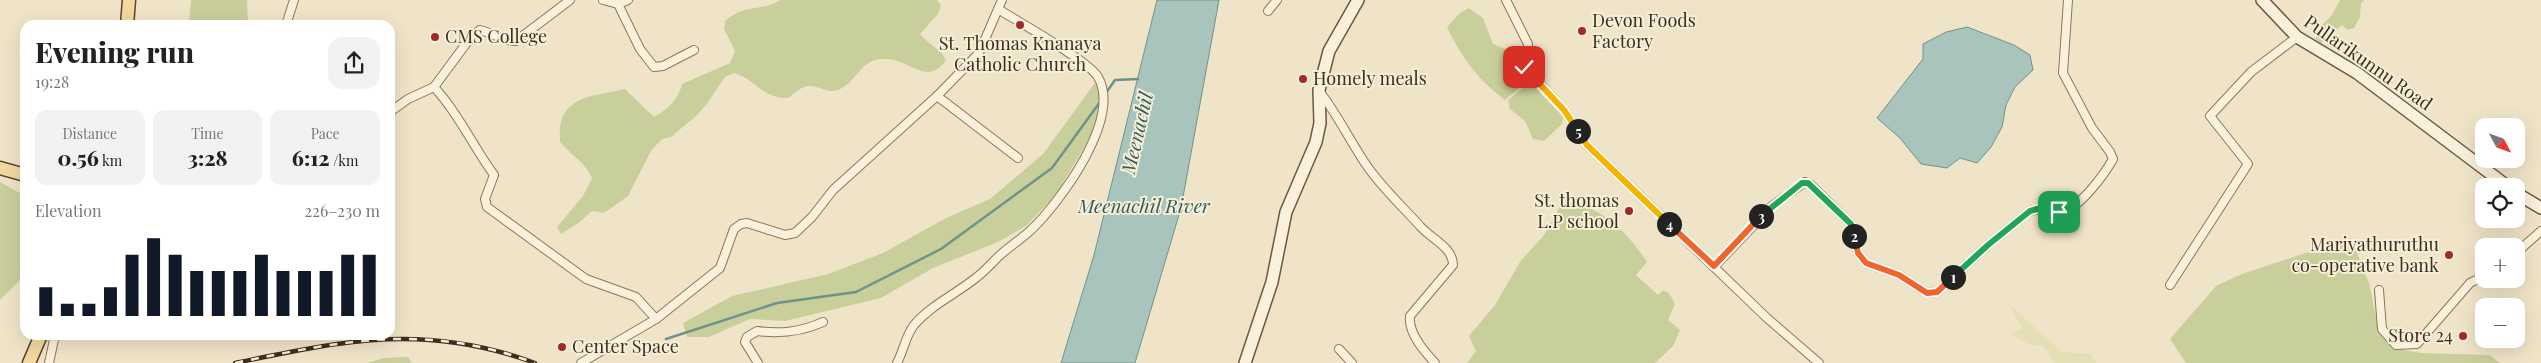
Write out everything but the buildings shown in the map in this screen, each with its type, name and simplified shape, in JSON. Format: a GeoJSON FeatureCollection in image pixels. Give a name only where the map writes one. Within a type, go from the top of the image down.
{"type":"FeatureCollection","features":[{"type":"Feature","properties":{"kind":"main road"},"geometry":{"type":"LineString","coordinates":[[127,20],[129,0]]}},
{"type":"Feature","properties":{"kind":"main road"},"geometry":{"type":"LineString","coordinates":[[0,168],[20,174]]}},
{"type":"Feature","properties":{"kind":"main road"},"geometry":{"type":"LineString","coordinates":[[29,363],[39,340]]}},
{"type":"Feature","properties":{"kind":"street"},"geometry":{"type":"LineString","coordinates":[[288,20],[294,0]]}},
{"type":"Feature","properties":{"kind":"street"},"geometry":{"type":"LineString","coordinates":[[395,108],[408,99],[434,87],[470,37],[480,30],[493,33],[505,41],[516,41],[570,0]]}},
{"type":"Feature","properties":{"kind":"street"},"geometry":{"type":"LineString","coordinates":[[603,0],[618,4],[628,0]]}},
{"type":"Feature","properties":{"kind":"street"},"geometry":{"type":"LineString","coordinates":[[581,363],[656,319],[720,268],[734,229],[741,224],[747,223],[785,235],[795,233],[812,217],[833,190],[937,96],[979,53],[1002,0]]}},
{"type":"Feature","properties":{"kind":"street"},"geometry":{"type":"LineString","coordinates":[[1268,11],[1277,0]]}},
{"type":"Feature","properties":{"kind":"street"},"geometry":{"type":"LineString","coordinates":[[1246,363],[1272,282],[1286,212],[1316,142],[1320,124],[1319,90],[1329,50],[1358,0]]}},
{"type":"Feature","properties":{"kind":"street"},"geometry":{"type":"LineString","coordinates":[[1506,0],[1528,44],[1524,67],[1564,110],[1587,145],[1767,318],[1819,363]]}},
{"type":"Feature","properties":{"kind":"street"},"geometry":{"type":"LineString","coordinates":[[1714,266],[1772,206],[1805,182],[1812,185],[1851,224],[1858,253],[1866,263],[1899,275],[1927,293],[1937,292],[1988,245],[2030,211],[2037,209],[2059,212],[2068,210],[2103,175],[2113,159],[2092,128],[2063,73],[2068,0]]}},
{"type":"Feature","properties":{"kind":"street","name":"Pullarikunnu Road"},"geometry":{"type":"LineString","coordinates":[[2262,0],[2297,37],[2357,73],[2496,178]]}},
{"type":"Feature","properties":{"kind":"street"},"geometry":{"type":"LineString","coordinates":[[618,4],[640,50],[654,67],[663,66],[694,50]]}},
{"type":"Feature","properties":{"kind":"street"},"geometry":{"type":"LineString","coordinates":[[897,363],[904,351],[912,327],[934,307],[978,277],[1031,230],[1048,210],[1089,151],[1099,124],[1103,100],[1098,76],[1072,56],[998,9]]}},
{"type":"Feature","properties":{"kind":"street"},"geometry":{"type":"LineString","coordinates":[[2170,285],[2248,164],[2210,116],[2251,72],[2297,37]]}},
{"type":"Feature","properties":{"kind":"street"},"geometry":{"type":"LineString","coordinates":[[434,87],[450,104],[494,175],[485,199],[487,207],[586,279],[636,297],[656,319]]}},
{"type":"Feature","properties":{"kind":"street"},"geometry":{"type":"LineString","coordinates":[[1319,90],[1379,182],[1427,235],[1450,251],[1453,257],[1453,265],[1410,316],[1409,322],[1418,343],[1435,363]]}},
{"type":"Feature","properties":{"kind":"street"},"geometry":{"type":"LineString","coordinates":[[937,96],[1018,158]]}},
{"type":"Feature","properties":{"kind":"street"},"geometry":{"type":"LineString","coordinates":[[2525,198],[2541,208]]}},
{"type":"Feature","properties":{"kind":"street"},"geometry":{"type":"LineString","coordinates":[[2525,245],[2541,231]]}},
{"type":"Feature","properties":{"kind":"street"},"geometry":{"type":"LineString","coordinates":[[2379,290],[2382,329],[2396,346],[2417,344],[2470,283],[2475,280]]}},
{"type":"Feature","properties":{"kind":"street"},"geometry":{"type":"LineString","coordinates":[[758,363],[745,342],[747,337],[757,331],[775,333],[806,330],[823,322]]}},
{"type":"Feature","properties":{"kind":"street"},"geometry":{"type":"LineString","coordinates":[[49,363],[54,340]]}},
{"type":"Feature","properties":{"kind":"street"},"geometry":{"type":"LineString","coordinates":[[1339,348],[1352,363]]}},
{"type":"Feature","properties":{"kind":"shaded area"},"geometry":{"type":"Polygon","coordinates":[[[2010,305],[2062,352],[2090,354],[2097,363],[2055,363],[2043,346],[2029,344],[2011,334],[2022,329],[2010,305]]]}},
{"type":"Feature","properties":{"kind":"green space"},"geometry":{"type":"Polygon","coordinates":[[[191,0],[247,0],[248,20],[189,20],[191,0]]]}},
{"type":"Feature","properties":{"kind":"green space"},"geometry":{"type":"Polygon","coordinates":[[[780,0],[937,0],[941,5],[938,14],[920,34],[941,52],[946,60],[939,68],[926,72],[896,60],[878,59],[865,65],[851,81],[838,90],[830,91],[808,86],[800,89],[788,98],[771,95],[742,76],[734,73],[725,77],[697,115],[671,137],[662,139],[651,151],[628,196],[604,213],[592,211],[577,224],[561,234],[557,227],[583,196],[592,178],[582,163],[560,142],[561,122],[571,106],[587,97],[625,89],[654,117],[672,103],[682,84],[730,63],[735,51],[724,29],[725,21],[747,9],[766,6],[780,0]]]}},
{"type":"Feature","properties":{"kind":"green space"},"geometry":{"type":"Polygon","coordinates":[[[2340,0],[2364,0],[2361,3],[2360,17],[2354,28],[2348,30],[2342,25],[2321,43],[2316,39],[2316,31],[2332,15],[2340,0]]]}},
{"type":"Feature","properties":{"kind":"green space"},"geometry":{"type":"Polygon","coordinates":[[[1469,8],[1483,18],[1493,44],[1510,51],[1528,81],[1505,100],[1479,77],[1458,48],[1447,27],[1460,13],[1469,8]]]}},
{"type":"Feature","properties":{"kind":"green space"},"geometry":{"type":"Polygon","coordinates":[[[1530,82],[1563,117],[1562,124],[1544,141],[1533,139],[1525,121],[1510,109],[1508,100],[1530,82]]]}},
{"type":"Feature","properties":{"kind":"green space"},"geometry":{"type":"Polygon","coordinates":[[[1095,83],[1102,100],[1091,136],[1055,196],[1026,226],[998,242],[933,268],[881,298],[785,321],[750,319],[709,337],[687,337],[683,323],[732,296],[828,274],[883,253],[946,218],[990,199],[1043,154],[1095,83]]]}},
{"type":"Feature","properties":{"kind":"green space"},"geometry":{"type":"Polygon","coordinates":[[[0,182],[20,193],[20,280],[0,300],[0,182]]]}},
{"type":"Feature","properties":{"kind":"green space"},"geometry":{"type":"Polygon","coordinates":[[[1576,204],[1598,212],[1617,226],[1647,262],[1636,275],[1658,295],[1663,290],[1669,293],[1675,304],[1668,320],[1680,330],[1673,346],[1655,363],[1467,363],[1476,351],[1469,336],[1495,305],[1520,262],[1544,235],[1561,205],[1576,204]]]}},
{"type":"Feature","properties":{"kind":"green space"},"geometry":{"type":"Polygon","coordinates":[[[2351,238],[2369,283],[2379,331],[2393,348],[2421,353],[2490,355],[2500,363],[2186,363],[2170,339],[2216,286],[2242,274],[2351,238]]]}},
{"type":"Feature","properties":{"kind":"green space"},"geometry":{"type":"Polygon","coordinates":[[[408,357],[412,363],[367,363],[384,358],[408,357]]]}},
{"type":"Feature","properties":{"kind":"water","name":"Meenachil River"},"geometry":{"type":"Polygon","coordinates":[[[1157,0],[1219,0],[1181,208],[1135,363],[1061,363],[1094,255],[1157,0]]]}},
{"type":"Feature","properties":{"kind":"water"},"geometry":{"type":"Polygon","coordinates":[[[1967,27],[2014,45],[2030,55],[2033,70],[2015,87],[2006,105],[2002,127],[1991,147],[1977,163],[1960,158],[1947,168],[1921,164],[1900,138],[1877,118],[1923,59],[1923,44],[1946,32],[1967,27]]]}},
{"type":"Feature","properties":{"kind":"waterway"},"geometry":{"type":"LineString","coordinates":[[1106,93],[1115,80],[1138,79]]}},
{"type":"Feature","properties":{"kind":"waterway"},"geometry":{"type":"LineString","coordinates":[[666,339],[777,303],[856,292],[941,249],[1052,168],[1100,102]]}},
{"type":"Feature","properties":{"kind":"railway"},"geometry":{"type":"LineString","coordinates":[[395,339],[421,339],[458,343],[495,351],[535,363]]}},
{"type":"Feature","properties":{"kind":"railway"},"geometry":{"type":"LineString","coordinates":[[235,363],[313,348],[374,340]]}},
{"type":"Feature","properties":{"kind":"place","name":"St. Thomas Knanaya Catholic Church"},"geometry":{"type":"Point","coordinates":[1020,25]}},
{"type":"Feature","properties":{"kind":"place","name":"Devon Foods Factory"},"geometry":{"type":"Point","coordinates":[1582,31]}},
{"type":"Feature","properties":{"kind":"place","name":"CMS College"},"geometry":{"type":"Point","coordinates":[435,37]}},
{"type":"Feature","properties":{"kind":"place","name":"Homely meals"},"geometry":{"type":"Point","coordinates":[1303,79]}},
{"type":"Feature","properties":{"kind":"place","name":"St. thomas L.P school"},"geometry":{"type":"Point","coordinates":[1629,211]}},
{"type":"Feature","properties":{"kind":"place","name":"Mariyathuruthu co-operative bank"},"geometry":{"type":"Point","coordinates":[2449,255]}},
{"type":"Feature","properties":{"kind":"place","name":"Store 24"},"geometry":{"type":"Point","coordinates":[2463,336]}},
{"type":"Feature","properties":{"kind":"place","name":"Center Space"},"geometry":{"type":"Point","coordinates":[562,347]}},
{"type":"Feature","properties":{"kind":"route"},"geometry":{"type":"LineString","coordinates":[[1524,67],[1564,110],[1587,145],[1714,266],[1760,217],[1785,195],[1805,182],[1812,185],[1851,224],[1858,253],[1866,263],[1879,266],[1899,275],[1927,293],[1937,292],[1988,245],[2030,211],[2037,209],[2059,212]]}},
{"type":"Feature","properties":{"kind":"water label","name":"Meenachil"},"geometry":{"type":"Point","coordinates":[1137,133]}}]}
